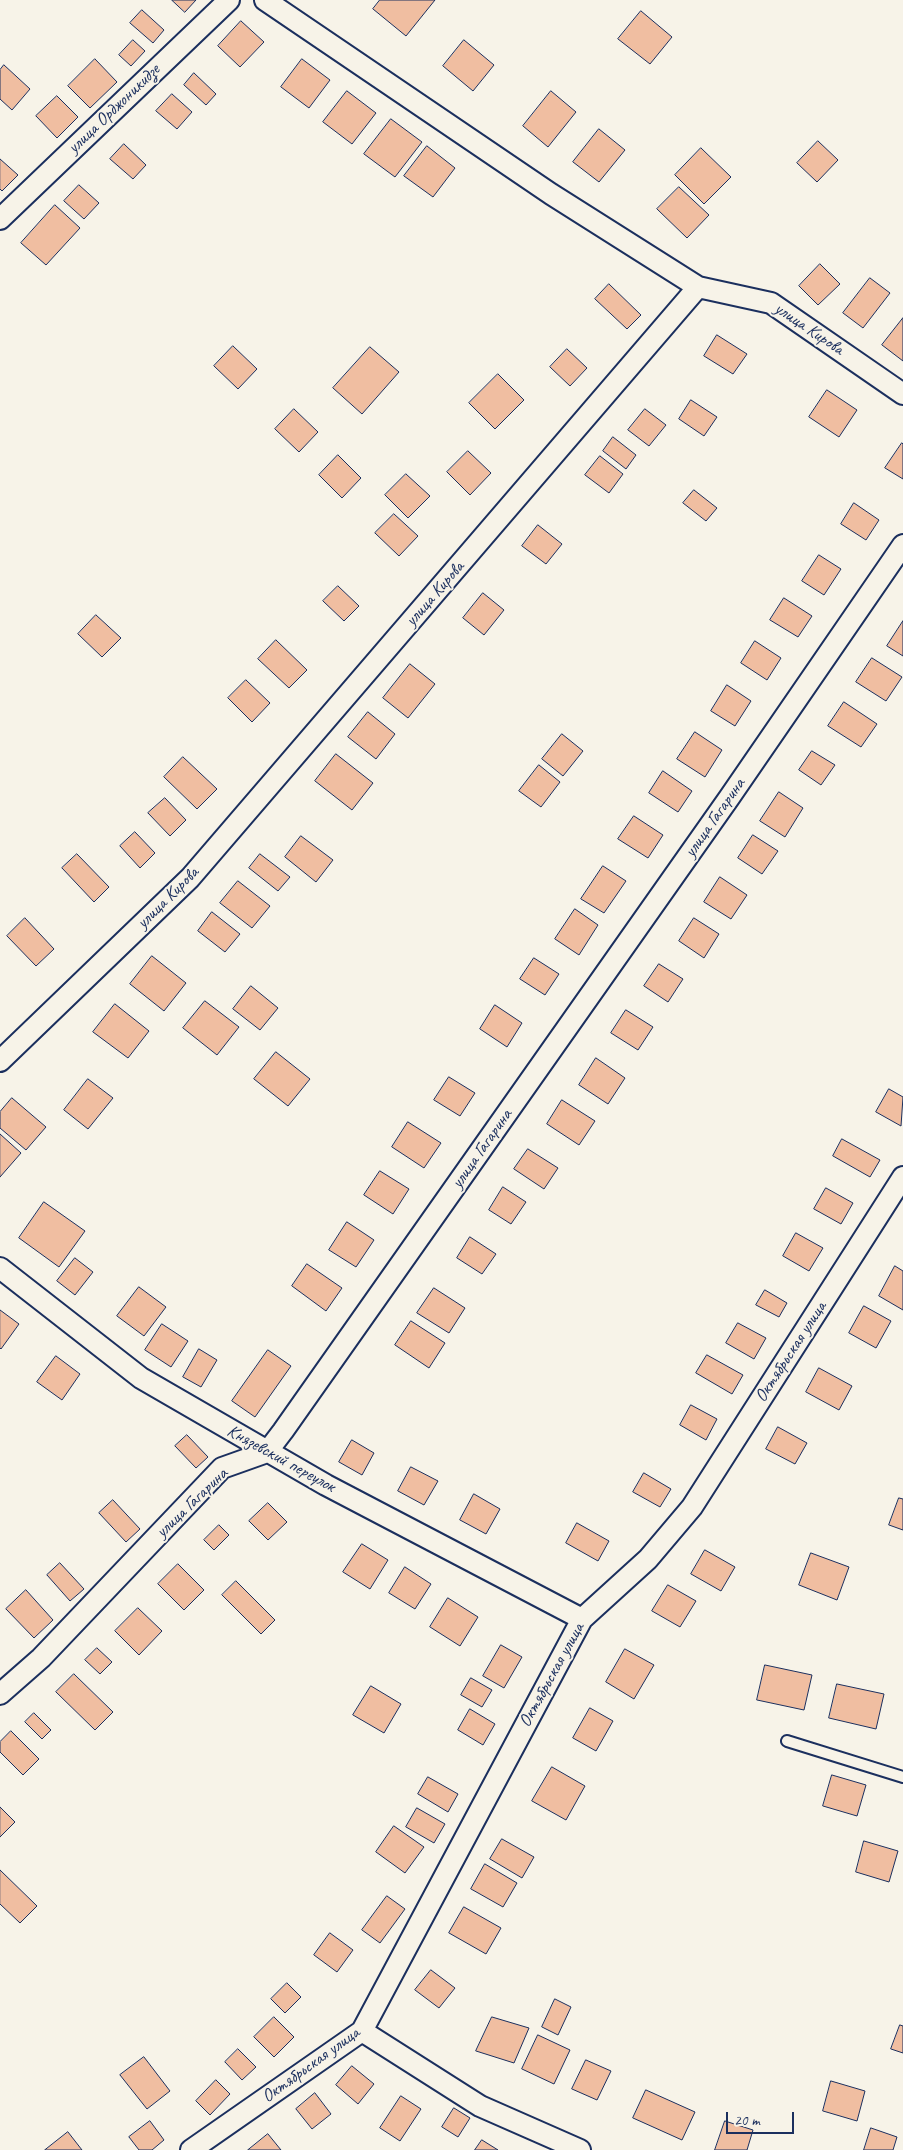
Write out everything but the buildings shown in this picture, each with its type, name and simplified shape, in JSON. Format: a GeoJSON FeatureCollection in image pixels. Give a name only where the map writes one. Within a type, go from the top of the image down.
{"type":"FeatureCollection","features":[{"type":"Feature","properties":{"kind":"street","name":"улица Орджоникидзе"},"geometry":{"type":"LineString","coordinates":[[0,219],[229,0]]}},
{"type":"Feature","properties":{"kind":"street"},"geometry":{"type":"LineString","coordinates":[[265,0],[551,194],[698,287]]}},
{"type":"Feature","properties":{"kind":"street","name":"улица Кирова"},"geometry":{"type":"LineString","coordinates":[[0,1061],[190,878],[698,287],[771,303],[903,394]]}},
{"type":"Feature","properties":{"kind":"street","name":"улица Гагарина"},"geometry":{"type":"LineString","coordinates":[[0,1694],[40,1658],[222,1468],[267,1452],[729,798],[903,545]]}},
{"type":"Feature","properties":{"kind":"street","name":"Октябрьская улица"},"geometry":{"type":"LineString","coordinates":[[190,2150],[362,2031],[582,1619],[648,1559],[692,1506],[903,1177]]}},
{"type":"Feature","properties":{"kind":"street","name":"Князевский переулок"},"geometry":{"type":"LineString","coordinates":[[0,1268],[140,1378],[267,1452],[582,1619]]}},
{"type":"Feature","properties":{"kind":"street"},"geometry":{"type":"LineString","coordinates":[[362,2031],[480,2106],[580,2150]]}},
{"type":"Feature","properties":{"kind":"lane"},"geometry":{"type":"LineString","coordinates":[[787,1741],[903,1777]]}}]}
